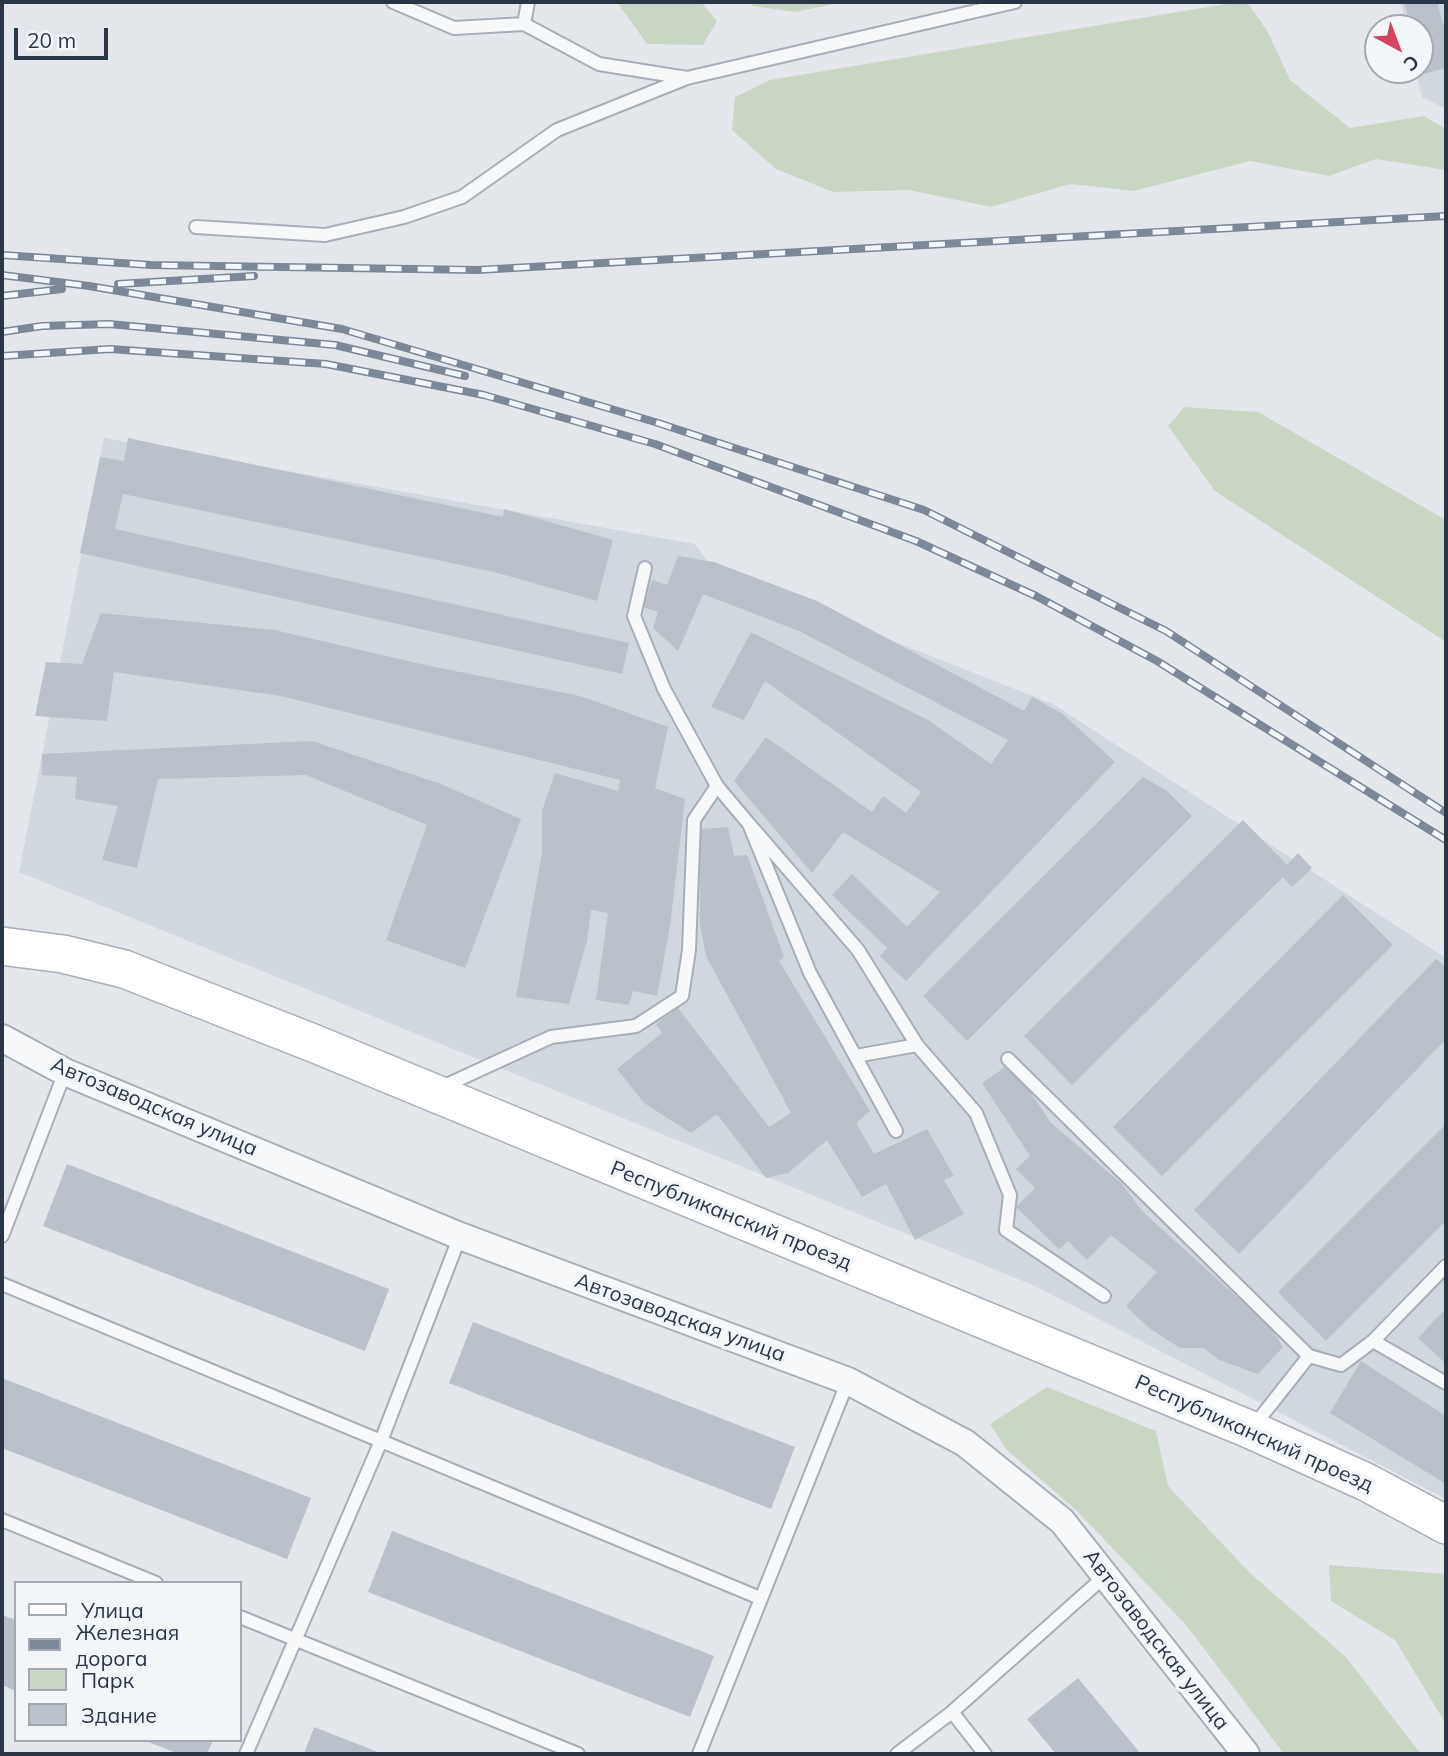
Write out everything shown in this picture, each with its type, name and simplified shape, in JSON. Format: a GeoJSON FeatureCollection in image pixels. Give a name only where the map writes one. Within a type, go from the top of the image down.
{"type":"FeatureCollection","features":[{"type":"Feature","properties":{"kind":"street","name":"Республиканский проезд"},"geometry":{"type":"LineString","coordinates":[[2,946],[63,954],[124,969],[431,1092],[1251,1430],[1366,1482],[1446,1525]]}},
{"type":"Feature","properties":{"kind":"street","name":"Автозаводская улица"},"geometry":{"type":"LineString","coordinates":[[2,1038],[65,1072],[460,1236],[848,1381],[965,1443],[1062,1521],[1246,1754]]}},
{"type":"Feature","properties":{"kind":"lane"},"geometry":{"type":"LineString","coordinates":[[393,2],[454,28],[524,24],[599,64],[687,78]]}},
{"type":"Feature","properties":{"kind":"lane"},"geometry":{"type":"LineString","coordinates":[[524,24],[528,2]]}},
{"type":"Feature","properties":{"kind":"lane"},"geometry":{"type":"LineString","coordinates":[[196,227],[326,235],[404,217],[462,197],[557,130],[687,78],[1015,2]]}},
{"type":"Feature","properties":{"kind":"lane"},"geometry":{"type":"LineString","coordinates":[[645,568],[634,616],[664,689],[717,786],[858,950],[917,1045],[976,1113],[1010,1195],[1006,1230],[1104,1296]]}},
{"type":"Feature","properties":{"kind":"lane"},"geometry":{"type":"LineString","coordinates":[[431,1092],[551,1037],[636,1026],[682,996],[689,950],[694,820],[717,786]]}},
{"type":"Feature","properties":{"kind":"lane"},"geometry":{"type":"LineString","coordinates":[[749,824],[810,973],[896,1130]]}},
{"type":"Feature","properties":{"kind":"lane"},"geometry":{"type":"LineString","coordinates":[[856,1056],[917,1045]]}},
{"type":"Feature","properties":{"kind":"lane"},"geometry":{"type":"LineString","coordinates":[[1008,1059],[1309,1356],[1341,1365],[1373,1341],[1446,1266]]}},
{"type":"Feature","properties":{"kind":"lane"},"geometry":{"type":"LineString","coordinates":[[2,1236],[65,1072]]}},
{"type":"Feature","properties":{"kind":"lane"},"geometry":{"type":"LineString","coordinates":[[246,1754],[381,1441],[460,1236]]}},
{"type":"Feature","properties":{"kind":"lane"},"geometry":{"type":"LineString","coordinates":[[2,1284],[760,1598]]}},
{"type":"Feature","properties":{"kind":"lane"},"geometry":{"type":"LineString","coordinates":[[1373,1341],[1446,1383]]}},
{"type":"Feature","properties":{"kind":"lane"},"geometry":{"type":"LineString","coordinates":[[1251,1430],[1309,1356]]}},
{"type":"Feature","properties":{"kind":"lane"},"geometry":{"type":"LineString","coordinates":[[699,1754],[848,1381]]}},
{"type":"Feature","properties":{"kind":"lane"},"geometry":{"type":"LineString","coordinates":[[2,1520],[151,1581]]}},
{"type":"Feature","properties":{"kind":"lane"},"geometry":{"type":"LineString","coordinates":[[897,1754],[952,1712],[1105,1576]]}},
{"type":"Feature","properties":{"kind":"lane"},"geometry":{"type":"LineString","coordinates":[[242,1618],[579,1754]]}},
{"type":"Feature","properties":{"kind":"lane"},"geometry":{"type":"LineString","coordinates":[[952,1712],[985,1754]]}},
{"type":"Feature","properties":{"kind":"shaded area"},"geometry":{"type":"Polygon","coordinates":[[[1401,2],[1446,2],[1446,109],[1422,97],[1419,84],[1434,84],[1434,14],[1403,14],[1401,2]]]}},
{"type":"Feature","properties":{"kind":"shaded area"},"geometry":{"type":"Polygon","coordinates":[[[104,438],[695,544],[713,570],[1053,704],[1446,958],[1446,1499],[1035,1286],[19,872],[104,438]]]}},
{"type":"Feature","properties":{"kind":"green space"},"geometry":{"type":"Polygon","coordinates":[[[617,2],[701,2],[717,21],[703,45],[647,44],[617,2]]]}},
{"type":"Feature","properties":{"kind":"green space"},"geometry":{"type":"Polygon","coordinates":[[[750,2],[844,2],[795,12],[752,6],[750,2]]]}},
{"type":"Feature","properties":{"kind":"green space"},"geometry":{"type":"Polygon","coordinates":[[[1247,2],[1268,32],[1290,80],[1350,128],[1424,116],[1446,129],[1446,170],[1376,159],[1329,176],[1250,161],[1134,191],[1070,184],[991,207],[909,190],[833,192],[776,169],[732,130],[735,97],[770,80],[1247,2]]]}},
{"type":"Feature","properties":{"kind":"green space"},"geometry":{"type":"Polygon","coordinates":[[[1184,407],[1258,412],[1446,520],[1446,642],[1215,491],[1168,426],[1184,407]]]}},
{"type":"Feature","properties":{"kind":"green space"},"geometry":{"type":"Polygon","coordinates":[[[1047,1387],[1156,1431],[1168,1486],[1251,1574],[1346,1657],[1421,1754],[1284,1754],[1186,1625],[1078,1512],[1006,1449],[990,1424],[1047,1387]]]}},
{"type":"Feature","properties":{"kind":"green space"},"geometry":{"type":"Polygon","coordinates":[[[1329,1565],[1446,1574],[1446,1724],[1395,1640],[1331,1601],[1329,1565]]]}},
{"type":"Feature","properties":{"kind":"building"},"geometry":{"type":"Polygon","coordinates":[[[1404,2],[1437,2],[1446,34],[1446,68],[1434,71],[1434,14],[1407,14],[1404,2]]]}},
{"type":"Feature","properties":{"kind":"building"},"geometry":{"type":"Polygon","coordinates":[[[128,438],[503,517],[504,509],[613,540],[597,601],[494,572],[123,494],[115,529],[629,643],[622,674],[80,553],[100,457],[124,461],[128,438]]]}},
{"type":"Feature","properties":{"kind":"building"},"geometry":{"type":"Polygon","coordinates":[[[678,556],[714,562],[817,601],[1024,711],[1032,697],[1063,714],[1115,762],[906,981],[880,956],[887,948],[832,895],[852,874],[907,927],[940,892],[843,832],[812,873],[734,781],[766,737],[872,812],[883,796],[906,813],[921,792],[765,681],[744,720],[711,707],[751,632],[928,720],[991,764],[1008,740],[799,631],[703,594],[678,651],[653,628],[658,612],[643,607],[652,580],[667,585],[678,556]]]}},
{"type":"Feature","properties":{"kind":"building"},"geometry":{"type":"Polygon","coordinates":[[[101,613],[275,630],[425,665],[580,696],[668,727],[655,788],[685,799],[670,926],[657,996],[633,991],[629,1005],[596,1000],[608,913],[591,910],[587,941],[569,1004],[516,997],[542,853],[542,811],[555,773],[618,791],[620,780],[281,696],[114,672],[107,721],[35,716],[46,662],[82,664],[101,613]]]}},
{"type":"Feature","properties":{"kind":"building"},"geometry":{"type":"Polygon","coordinates":[[[312,741],[441,784],[521,819],[465,968],[386,940],[427,825],[306,775],[158,779],[137,868],[102,860],[118,806],[75,799],[77,777],[42,775],[42,754],[312,741]]]}},
{"type":"Feature","properties":{"kind":"building"},"geometry":{"type":"Polygon","coordinates":[[[1143,777],[1167,791],[1192,816],[967,1041],[923,996],[1143,777]]]}},
{"type":"Feature","properties":{"kind":"building"},"geometry":{"type":"Polygon","coordinates":[[[1243,820],[1287,865],[1298,853],[1312,868],[1292,887],[1283,877],[1072,1085],[1024,1036],[1243,820]]]}},
{"type":"Feature","properties":{"kind":"building"},"geometry":{"type":"Polygon","coordinates":[[[728,827],[734,856],[747,855],[784,957],[779,961],[870,1111],[856,1123],[874,1154],[927,1129],[954,1176],[944,1180],[964,1214],[915,1240],[886,1184],[862,1197],[827,1140],[788,1173],[766,1178],[717,1114],[691,1133],[644,1103],[617,1069],[662,1033],[656,1024],[678,1008],[769,1127],[791,1113],[706,956],[700,925],[700,829],[728,827]]]}},
{"type":"Feature","properties":{"kind":"building"},"geometry":{"type":"Polygon","coordinates":[[[1343,895],[1393,945],[1162,1176],[1113,1127],[1343,895]]]}},
{"type":"Feature","properties":{"kind":"building"},"geometry":{"type":"Polygon","coordinates":[[[1436,959],[1446,967],[1446,1039],[1239,1254],[1194,1210],[1436,959]]]}},
{"type":"Feature","properties":{"kind":"building"},"geometry":{"type":"Polygon","coordinates":[[[1011,1063],[1051,1123],[1121,1183],[1143,1212],[1270,1327],[1283,1347],[1258,1374],[1219,1360],[1204,1348],[1180,1348],[1149,1328],[1126,1306],[1157,1272],[1111,1235],[1087,1260],[1068,1241],[1059,1249],[1016,1207],[1035,1188],[1016,1169],[1030,1156],[982,1083],[1011,1063]]]}},
{"type":"Feature","properties":{"kind":"building"},"geometry":{"type":"Polygon","coordinates":[[[1446,1124],[1446,1221],[1326,1341],[1278,1292],[1446,1124]]]}},
{"type":"Feature","properties":{"kind":"building"},"geometry":{"type":"Polygon","coordinates":[[[67,1164],[389,1289],[365,1351],[43,1226],[67,1164]]]}},
{"type":"Feature","properties":{"kind":"building"},"geometry":{"type":"Polygon","coordinates":[[[1446,1308],[1446,1362],[1445,1363],[1418,1338],[1446,1308]]]}},
{"type":"Feature","properties":{"kind":"building"},"geometry":{"type":"Polygon","coordinates":[[[473,1322],[795,1447],[771,1509],[449,1383],[473,1322]]]}},
{"type":"Feature","properties":{"kind":"building"},"geometry":{"type":"Polygon","coordinates":[[[1361,1361],[1446,1416],[1446,1484],[1330,1413],[1361,1361]]]}},
{"type":"Feature","properties":{"kind":"building"},"geometry":{"type":"Polygon","coordinates":[[[2,1378],[311,1498],[287,1559],[2,1448],[2,1378]]]}},
{"type":"Feature","properties":{"kind":"building"},"geometry":{"type":"Polygon","coordinates":[[[392,1531],[714,1656],[690,1717],[368,1592],[392,1531]]]}},
{"type":"Feature","properties":{"kind":"building"},"geometry":{"type":"Polygon","coordinates":[[[2,1615],[14,1619],[14,1690],[2,1685],[2,1615]]]}},
{"type":"Feature","properties":{"kind":"building"},"geometry":{"type":"Polygon","coordinates":[[[1078,1678],[1141,1754],[1056,1754],[1027,1719],[1078,1678]]]}},
{"type":"Feature","properties":{"kind":"building"},"geometry":{"type":"Polygon","coordinates":[[[314,1727],[383,1754],[304,1754],[314,1727]]]}},
{"type":"Feature","properties":{"kind":"building"},"geometry":{"type":"Polygon","coordinates":[[[148,1742],[212,1742],[207,1754],[179,1754],[148,1742]]]}},
{"type":"Feature","properties":{"kind":"railway"},"geometry":{"type":"LineString","coordinates":[[2,255],[151,265],[477,270],[1446,216]]}},
{"type":"Feature","properties":{"kind":"railway"},"geometry":{"type":"LineString","coordinates":[[2,275],[89,286],[342,329],[655,422],[924,510],[1166,631],[1446,813]]}},
{"type":"Feature","properties":{"kind":"railway"},"geometry":{"type":"LineString","coordinates":[[118,284],[254,276]]}},
{"type":"Feature","properties":{"kind":"railway"},"geometry":{"type":"LineString","coordinates":[[2,296],[62,289]]}},
{"type":"Feature","properties":{"kind":"railway"},"geometry":{"type":"LineString","coordinates":[[2,332],[42,326],[109,324],[335,345],[465,376]]}},
{"type":"Feature","properties":{"kind":"railway"},"geometry":{"type":"LineString","coordinates":[[2,356],[110,349],[326,364],[484,395],[655,444],[916,541],[1036,596],[1157,661],[1446,840]]}}]}
